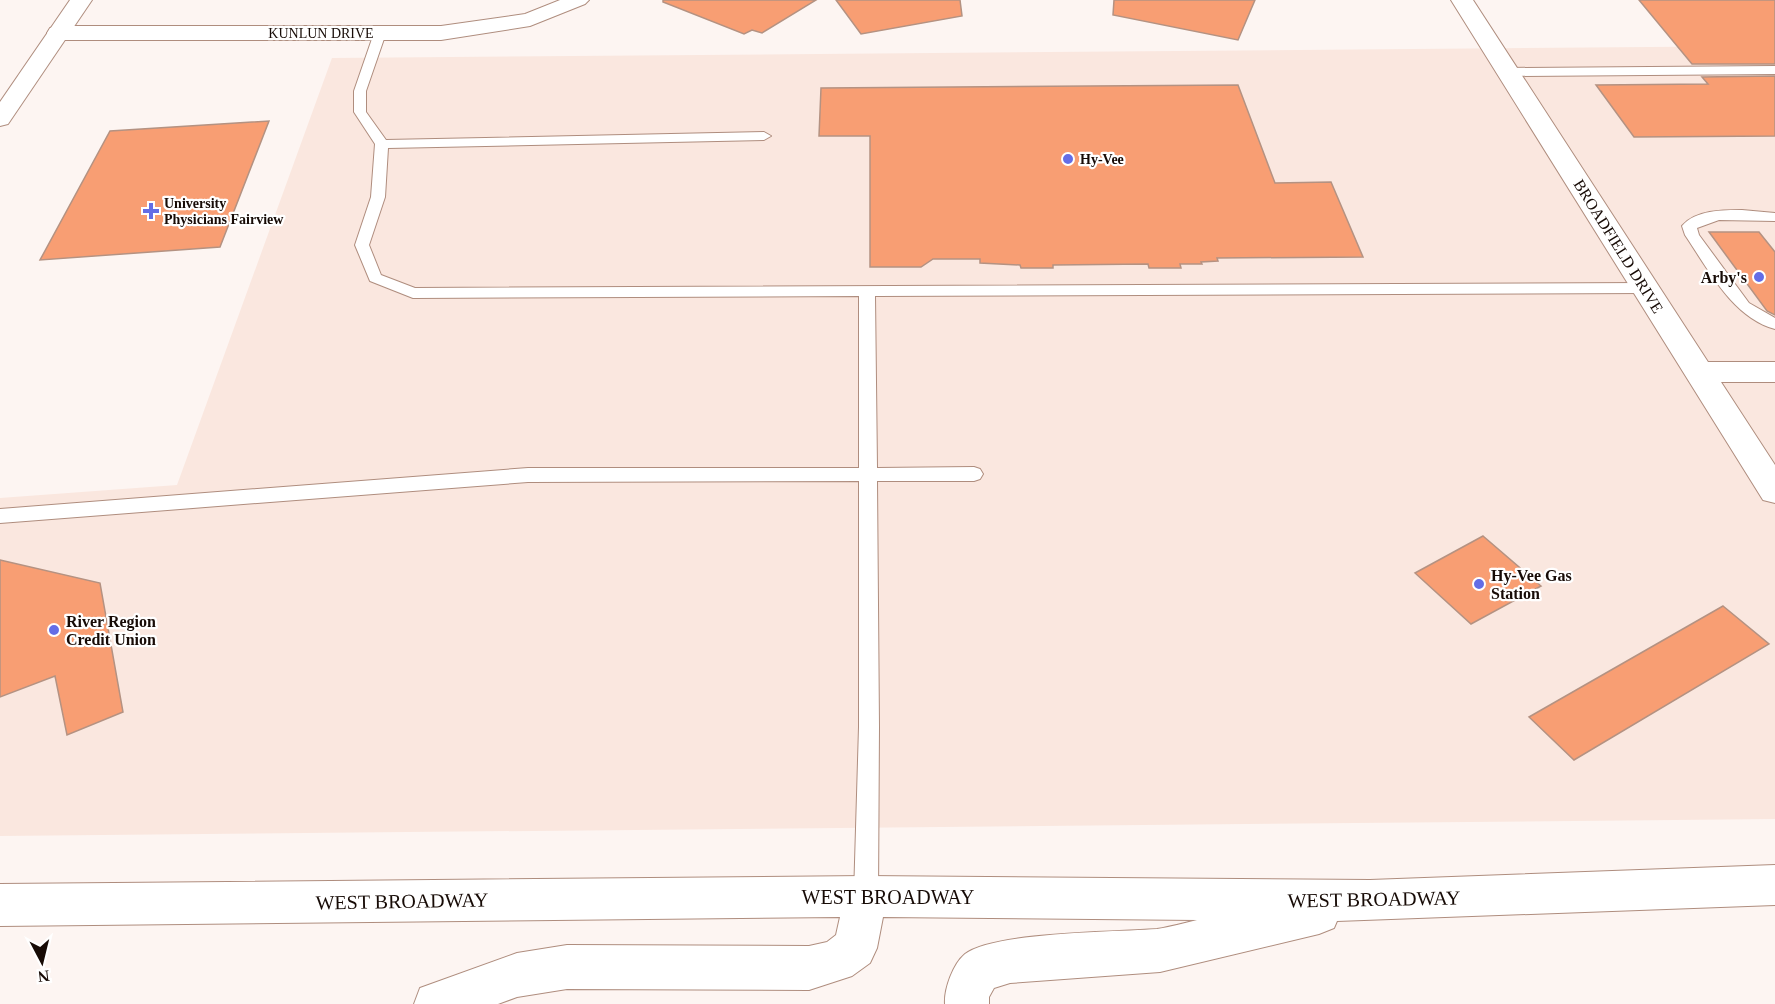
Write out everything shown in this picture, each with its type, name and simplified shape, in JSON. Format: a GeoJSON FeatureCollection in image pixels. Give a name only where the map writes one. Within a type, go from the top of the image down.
{"type":"FeatureCollection","features":[{"type":"Feature","properties":{"kind":"street"},"geometry":{"type":"LineString","coordinates":[[0,119],[81,0]]}},
{"type":"Feature","properties":{"kind":"street","name":"KUNLUN DRIVE"},"geometry":{"type":"LineString","coordinates":[[58,33],[441,33],[530,20],[579,0]]}},
{"type":"Feature","properties":{"kind":"street","name":"BROADFIELD DRIVE"},"geometry":{"type":"LineString","coordinates":[[1462,0],[1775,491]]}},
{"type":"Feature","properties":{"kind":"street"},"geometry":{"type":"LineString","coordinates":[[1700,372],[1775,372]]}},
{"type":"Feature","properties":{"kind":"street","name":"WEST BROADWAY"},"geometry":{"type":"LineString","coordinates":[[0,905],[866,896],[1370,901],[1775,885]]}},
{"type":"Feature","properties":{"kind":"street"},"geometry":{"type":"LineString","coordinates":[[436,1004],[517,975],[567,968],[809,968],[837,961],[855,948],[866,896]]}},
{"type":"Feature","properties":{"kind":"street"},"geometry":{"type":"LineString","coordinates":[[967,1004],[966,992],[980,970],[1010,961],[1160,950],[1370,901]]}},
{"type":"Feature","properties":{"kind":"lane"},"geometry":{"type":"LineString","coordinates":[[380,33],[360,91],[360,112],[382,144],[378,197],[362,245],[375,278],[413,293],[1646,288]]}},
{"type":"Feature","properties":{"kind":"lane"},"geometry":{"type":"LineString","coordinates":[[1508,72],[1775,70]]}},
{"type":"Feature","properties":{"kind":"lane"},"geometry":{"type":"LineString","coordinates":[[382,144],[764,136]]}},
{"type":"Feature","properties":{"kind":"lane"},"geometry":{"type":"LineString","coordinates":[[1775,217],[1719,216],[1698,220],[1689,226],[1692,235],[1744,307],[1775,324]]}},
{"type":"Feature","properties":{"kind":"lane"},"geometry":{"type":"LineString","coordinates":[[866,896],[869,727],[867,291]]}},
{"type":"Feature","properties":{"kind":"lane"},"geometry":{"type":"LineString","coordinates":[[0,516],[528,476],[974,474]]}},
{"type":"Feature","properties":{"kind":"shaded area"},"geometry":{"type":"Polygon","coordinates":[[[1775,46],[1775,819],[0,836],[0,498],[177,485],[332,58],[1775,46]]]}},
{"type":"Feature","properties":{"kind":"building"},"geometry":{"type":"Polygon","coordinates":[[[663,0],[816,0],[762,33],[752,30],[744,34],[663,2],[663,0]]]}},
{"type":"Feature","properties":{"kind":"building"},"geometry":{"type":"Polygon","coordinates":[[[836,0],[960,0],[962,16],[861,34],[836,0]]]}},
{"type":"Feature","properties":{"kind":"building"},"geometry":{"type":"Polygon","coordinates":[[[1114,0],[1255,0],[1238,40],[1113,15],[1114,0]]]}},
{"type":"Feature","properties":{"kind":"building"},"geometry":{"type":"Polygon","coordinates":[[[1639,0],[1775,0],[1775,64],[1692,64],[1639,0]]]}},
{"type":"Feature","properties":{"kind":"building"},"geometry":{"type":"Polygon","coordinates":[[[1775,76],[1775,136],[1634,137],[1596,85],[1708,84],[1702,77],[1775,76]]]}},
{"type":"Feature","properties":{"kind":"building","name":"Hy-Vee"},"geometry":{"type":"Polygon","coordinates":[[[1238,85],[1275,183],[1331,182],[1363,257],[1217,258],[1218,261],[1201,262],[1202,264],[1180,264],[1181,268],[1149,268],[1148,264],[1053,265],[1053,268],[1021,268],[1020,265],[980,263],[980,259],[933,259],[921,267],[870,267],[870,136],[819,136],[821,88],[1238,85]]]}},
{"type":"Feature","properties":{"kind":"building","name":"University Physicians Fairview"},"geometry":{"type":"Polygon","coordinates":[[[269,121],[220,247],[40,260],[110,131],[269,121]]]}},
{"type":"Feature","properties":{"kind":"building","name":"Arby's"},"geometry":{"type":"Polygon","coordinates":[[[1709,232],[1759,232],[1775,252],[1775,315],[1767,311],[1709,232]]]}},
{"type":"Feature","properties":{"kind":"building"},"geometry":{"type":"Polygon","coordinates":[[[1483,536],[1541,586],[1471,624],[1415,573],[1483,536]]]}},
{"type":"Feature","properties":{"kind":"building","name":"River Region Credit Union"},"geometry":{"type":"Polygon","coordinates":[[[0,560],[100,583],[123,712],[67,735],[55,676],[0,697],[0,560]]]}},
{"type":"Feature","properties":{"kind":"building"},"geometry":{"type":"Polygon","coordinates":[[[1723,606],[1769,644],[1574,760],[1529,717],[1723,606]]]}},
{"type":"Feature","properties":{"kind":"place","name":"Hy-Vee"},"geometry":{"type":"Point","coordinates":[1068,159]}},
{"type":"Feature","properties":{"kind":"place","name":"University Physicians Fairview"},"geometry":{"type":"Point","coordinates":[151,211]}},
{"type":"Feature","properties":{"kind":"place","name":"Arby's"},"geometry":{"type":"Point","coordinates":[1759,277]}},
{"type":"Feature","properties":{"kind":"place","name":"Hy-Vee Gas Station"},"geometry":{"type":"Point","coordinates":[1479,584]}},
{"type":"Feature","properties":{"kind":"place","name":"River Region Credit Union"},"geometry":{"type":"Point","coordinates":[54,630]}}]}
